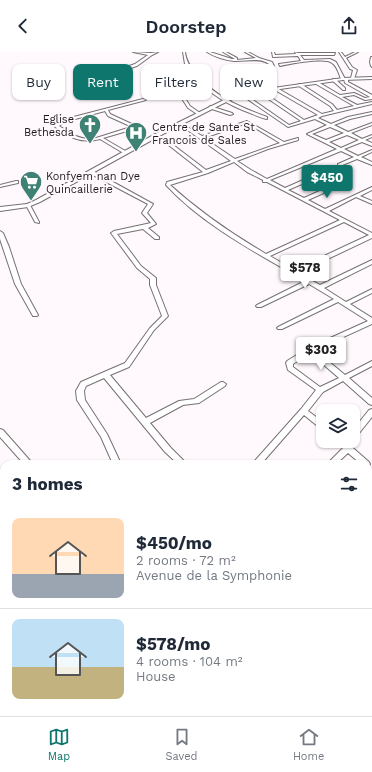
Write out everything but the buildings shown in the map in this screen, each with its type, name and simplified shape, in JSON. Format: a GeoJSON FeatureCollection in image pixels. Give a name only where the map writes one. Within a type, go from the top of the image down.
{"type":"FeatureCollection","features":[{"type":"Feature","properties":{"kind":"main road"},"geometry":{"type":"LineString","coordinates":[[277,89],[334,80],[372,78]]}},
{"type":"Feature","properties":{"kind":"main road"},"geometry":{"type":"LineString","coordinates":[[0,210],[28,205],[48,196],[180,122],[223,100]]}},
{"type":"Feature","properties":{"kind":"street"},"geometry":{"type":"LineString","coordinates":[[134,52],[151,54]]}},
{"type":"Feature","properties":{"kind":"street"},"geometry":{"type":"LineString","coordinates":[[133,66],[151,54],[157,52]]}},
{"type":"Feature","properties":{"kind":"street"},"geometry":{"type":"LineString","coordinates":[[184,52],[186,64]]}},
{"type":"Feature","properties":{"kind":"street"},"geometry":{"type":"LineString","coordinates":[[208,52],[227,60],[243,62],[258,59]]}},
{"type":"Feature","properties":{"kind":"street"},"geometry":{"type":"LineString","coordinates":[[224,52],[243,62]]}},
{"type":"Feature","properties":{"kind":"street"},"geometry":{"type":"LineString","coordinates":[[246,52],[258,59],[272,64]]}},
{"type":"Feature","properties":{"kind":"street"},"geometry":{"type":"LineString","coordinates":[[273,52],[274,56],[286,54],[330,57]]}},
{"type":"Feature","properties":{"kind":"street"},"geometry":{"type":"LineString","coordinates":[[340,52],[351,68],[355,70],[347,79]]}},
{"type":"Feature","properties":{"kind":"street"},"geometry":{"type":"LineString","coordinates":[[344,58],[357,52]]}},
{"type":"Feature","properties":{"kind":"street"},"geometry":{"type":"LineString","coordinates":[[298,55],[334,54]]}},
{"type":"Feature","properties":{"kind":"street"},"geometry":{"type":"LineString","coordinates":[[298,55],[306,61]]}},
{"type":"Feature","properties":{"kind":"street"},"geometry":{"type":"LineString","coordinates":[[371,56],[372,66]]}},
{"type":"Feature","properties":{"kind":"street"},"geometry":{"type":"LineString","coordinates":[[280,64],[329,60],[336,64],[347,79],[346,82],[352,87],[372,96]]}},
{"type":"Feature","properties":{"kind":"street"},"geometry":{"type":"LineString","coordinates":[[329,64],[336,64]]}},
{"type":"Feature","properties":{"kind":"street"},"geometry":{"type":"LineString","coordinates":[[334,80],[344,89]]}},
{"type":"Feature","properties":{"kind":"street"},"geometry":{"type":"LineString","coordinates":[[317,83],[356,106]]}},
{"type":"Feature","properties":{"kind":"street"},"geometry":{"type":"LineString","coordinates":[[300,85],[331,105],[336,111]]}},
{"type":"Feature","properties":{"kind":"street"},"geometry":{"type":"LineString","coordinates":[[277,90],[320,115]]}},
{"type":"Feature","properties":{"kind":"street"},"geometry":{"type":"LineString","coordinates":[[339,96],[354,94],[364,99],[372,96]]}},
{"type":"Feature","properties":{"kind":"street"},"geometry":{"type":"LineString","coordinates":[[106,110],[110,115],[132,125],[133,128],[90,142],[82,141],[56,126],[63,121],[144,100]]}},
{"type":"Feature","properties":{"kind":"street"},"geometry":{"type":"LineString","coordinates":[[185,100],[189,107],[198,113]]}},
{"type":"Feature","properties":{"kind":"street"},"geometry":{"type":"LineString","coordinates":[[223,100],[266,118]]}},
{"type":"Feature","properties":{"kind":"street"},"geometry":{"type":"LineString","coordinates":[[251,100],[288,126],[304,122],[320,115],[372,103]]}},
{"type":"Feature","properties":{"kind":"street"},"geometry":{"type":"LineString","coordinates":[[272,100],[304,122]]}},
{"type":"Feature","properties":{"kind":"street"},"geometry":{"type":"LineString","coordinates":[[210,107],[231,114]]}},
{"type":"Feature","properties":{"kind":"street"},"geometry":{"type":"LineString","coordinates":[[372,113],[349,118],[309,133],[372,164]]}},
{"type":"Feature","properties":{"kind":"street"},"geometry":{"type":"LineString","coordinates":[[315,118],[372,145]]}},
{"type":"Feature","properties":{"kind":"street"},"geometry":{"type":"LineString","coordinates":[[180,122],[235,162],[265,181],[372,235]]}},
{"type":"Feature","properties":{"kind":"street"},"geometry":{"type":"LineString","coordinates":[[201,138],[247,122],[283,143]]}},
{"type":"Feature","properties":{"kind":"street"},"geometry":{"type":"LineString","coordinates":[[325,142],[372,124]]}},
{"type":"Feature","properties":{"kind":"street"},"geometry":{"type":"LineString","coordinates":[[265,181],[372,136]]}},
{"type":"Feature","properties":{"kind":"street"},"geometry":{"type":"LineString","coordinates":[[100,138],[126,152]]}},
{"type":"Feature","properties":{"kind":"street"},"geometry":{"type":"LineString","coordinates":[[297,139],[267,148],[235,162],[169,183],[168,185],[194,210],[266,256],[321,287],[372,322]]}},
{"type":"Feature","properties":{"kind":"street"},"geometry":{"type":"LineString","coordinates":[[167,142],[206,172]]}},
{"type":"Feature","properties":{"kind":"street"},"geometry":{"type":"LineString","coordinates":[[338,165],[372,151]]}},
{"type":"Feature","properties":{"kind":"street"},"geometry":{"type":"LineString","coordinates":[[284,190],[330,170]]}},
{"type":"Feature","properties":{"kind":"street"},"geometry":{"type":"LineString","coordinates":[[91,172],[151,204],[144,214],[154,224],[114,233],[139,267],[153,278],[153,285],[165,316],[152,329],[127,365],[106,376],[83,384],[80,391],[81,400],[104,436],[115,460]]}},
{"type":"Feature","properties":{"kind":"street"},"geometry":{"type":"LineString","coordinates":[[0,186],[16,182]]}},
{"type":"Feature","properties":{"kind":"street"},"geometry":{"type":"LineString","coordinates":[[304,200],[344,182]]}},
{"type":"Feature","properties":{"kind":"street"},"geometry":{"type":"LineString","coordinates":[[324,211],[372,188]]}},
{"type":"Feature","properties":{"kind":"street"},"geometry":{"type":"LineString","coordinates":[[357,196],[372,203]]}},
{"type":"Feature","properties":{"kind":"street"},"geometry":{"type":"LineString","coordinates":[[28,205],[37,222]]}},
{"type":"Feature","properties":{"kind":"street"},"geometry":{"type":"LineString","coordinates":[[266,256],[343,221]]}},
{"type":"Feature","properties":{"kind":"street"},"geometry":{"type":"LineString","coordinates":[[144,227],[157,238]]}},
{"type":"Feature","properties":{"kind":"street"},"geometry":{"type":"LineString","coordinates":[[0,233],[18,284],[35,315]]}},
{"type":"Feature","properties":{"kind":"street"},"geometry":{"type":"LineString","coordinates":[[295,272],[372,235]]}},
{"type":"Feature","properties":{"kind":"street"},"geometry":{"type":"LineString","coordinates":[[321,287],[372,262]]}},
{"type":"Feature","properties":{"kind":"street"},"geometry":{"type":"LineString","coordinates":[[259,306],[310,281]]}},
{"type":"Feature","properties":{"kind":"street"},"geometry":{"type":"LineString","coordinates":[[346,304],[372,290]]}},
{"type":"Feature","properties":{"kind":"street"},"geometry":{"type":"LineString","coordinates":[[280,328],[338,299]]}},
{"type":"Feature","properties":{"kind":"street"},"geometry":{"type":"LineString","coordinates":[[320,390],[289,366],[289,363],[310,350],[372,322]]}},
{"type":"Feature","properties":{"kind":"street"},"geometry":{"type":"LineString","coordinates":[[310,350],[372,402]]}},
{"type":"Feature","properties":{"kind":"street"},"geometry":{"type":"LineString","coordinates":[[260,460],[304,411],[320,390],[372,363]]}},
{"type":"Feature","properties":{"kind":"street"},"geometry":{"type":"LineString","coordinates":[[106,376],[168,450],[179,460]]}},
{"type":"Feature","properties":{"kind":"street"},"geometry":{"type":"LineString","coordinates":[[145,422],[182,403],[196,401],[223,384]]}},
{"type":"Feature","properties":{"kind":"street"},"geometry":{"type":"LineString","coordinates":[[304,411],[316,420]]}},
{"type":"Feature","properties":{"kind":"street"},"geometry":{"type":"LineString","coordinates":[[360,427],[372,412]]}},
{"type":"Feature","properties":{"kind":"street"},"geometry":{"type":"LineString","coordinates":[[0,432],[25,460]]}},
{"type":"Feature","properties":{"kind":"street"},"geometry":{"type":"LineString","coordinates":[[334,460],[343,448]]}},
{"type":"Feature","properties":{"kind":"street"},"geometry":{"type":"LineString","coordinates":[[350,448],[362,460]]}},
{"type":"Feature","properties":{"kind":"place","name":"Eglise Bethesda"},"geometry":{"type":"Point","coordinates":[90,144]}},
{"type":"Feature","properties":{"kind":"place","name":"Centre de Sante St Francois de Sales"},"geometry":{"type":"Point","coordinates":[136,152]}},
{"type":"Feature","properties":{"kind":"place","name":"Konfyem nan Dye Quincaillerie"},"geometry":{"type":"Point","coordinates":[31,202]}}]}
